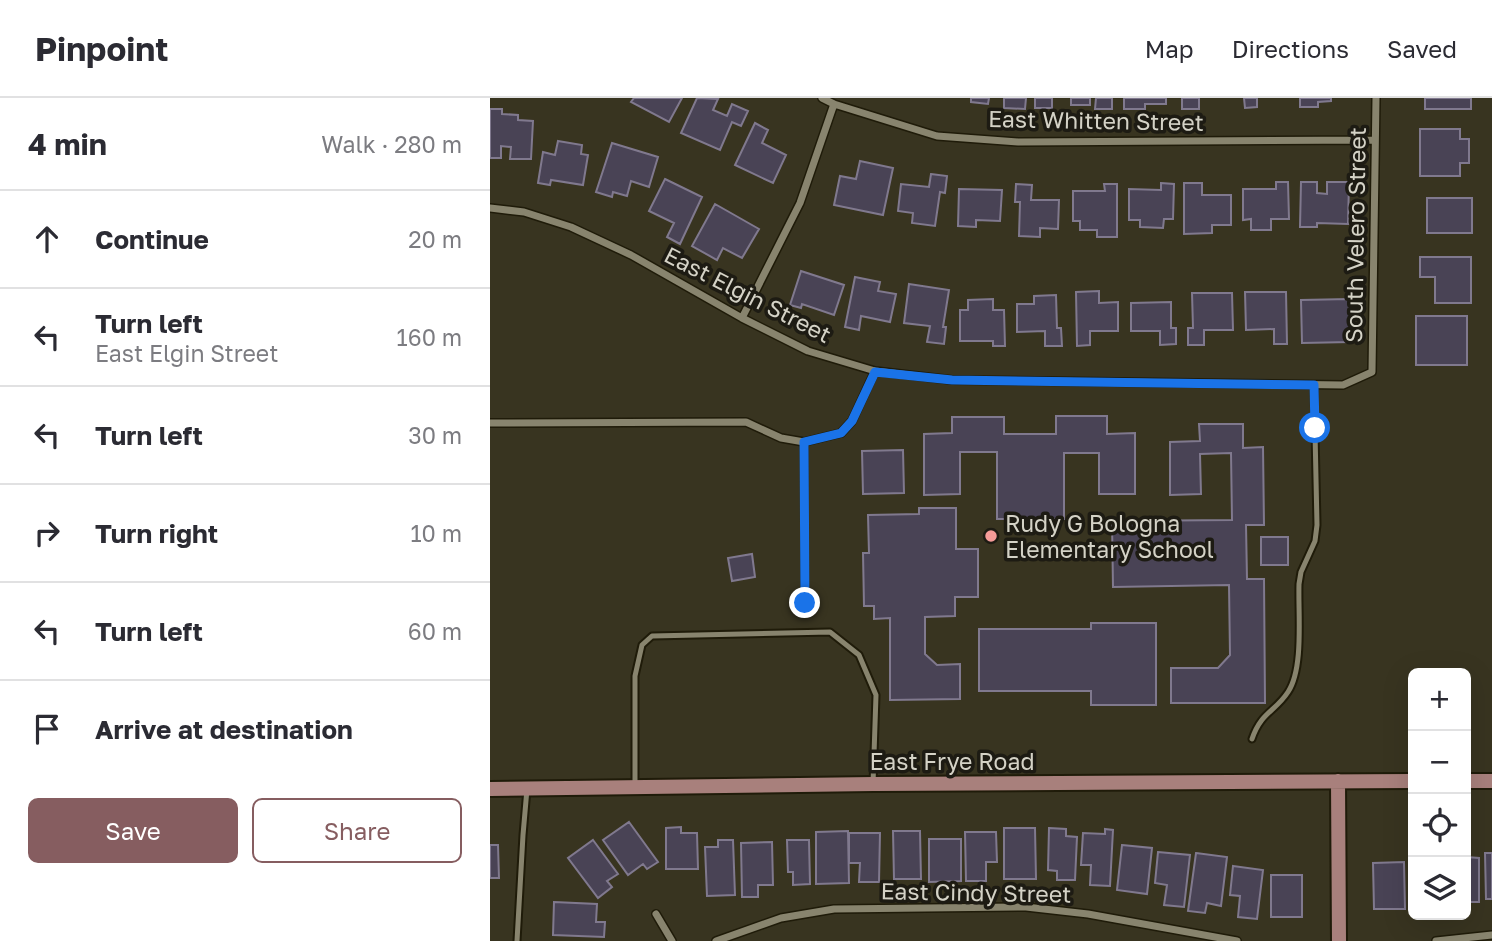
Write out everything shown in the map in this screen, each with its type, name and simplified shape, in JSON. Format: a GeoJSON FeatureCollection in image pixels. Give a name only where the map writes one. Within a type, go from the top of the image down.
{"type":"FeatureCollection","features":[{"type":"Feature","properties":{"kind":"street","name":"East Whitten Street"},"geometry":{"type":"LineString","coordinates":[[822,98],[937,135],[1018,142],[1375,140]]}},
{"type":"Feature","properties":{"kind":"street","name":"South Velero Street"},"geometry":{"type":"LineString","coordinates":[[1372,372],[1376,98]]}},
{"type":"Feature","properties":{"kind":"street"},"geometry":{"type":"LineString","coordinates":[[743,318],[800,203],[834,104]]}},
{"type":"Feature","properties":{"kind":"street","name":"East Elgin Street"},"geometry":{"type":"LineString","coordinates":[[490,208],[524,212],[572,227],[631,255],[808,351],[875,372],[952,380],[1314,385],[1343,385],[1372,372]]}},
{"type":"Feature","properties":{"kind":"street"},"geometry":{"type":"LineString","coordinates":[[490,423],[746,422],[781,438],[804,442],[841,433],[852,421],[875,372]]}},
{"type":"Feature","properties":{"kind":"street"},"geometry":{"type":"LineString","coordinates":[[1338,781],[1339,941]]}},
{"type":"Feature","properties":{"kind":"street","name":"East Frye Road"},"geometry":{"type":"LineString","coordinates":[[490,789],[1408,781]]}},
{"type":"Feature","properties":{"kind":"street"},"geometry":{"type":"LineString","coordinates":[[1471,781],[1492,781]]}},
{"type":"Feature","properties":{"kind":"street","name":"East Cindy Street"},"geometry":{"type":"LineString","coordinates":[[716,941],[781,918],[834,909],[1027,907],[1088,914],[1237,941]]}},
{"type":"Feature","properties":{"kind":"street"},"geometry":{"type":"LineString","coordinates":[[656,914],[671,941]]}},
{"type":"Feature","properties":{"kind":"street"},"geometry":{"type":"LineString","coordinates":[[1436,941],[1492,935]]}},
{"type":"Feature","properties":{"kind":"lane"},"geometry":{"type":"LineString","coordinates":[[1252,739],[1256,727],[1265,715],[1287,694],[1293,683],[1297,664],[1298,584],[1315,541],[1317,525],[1314,385]]}},
{"type":"Feature","properties":{"kind":"lane"},"geometry":{"type":"LineString","coordinates":[[804,442],[805,603]]}},
{"type":"Feature","properties":{"kind":"lane"},"geometry":{"type":"LineString","coordinates":[[635,787],[635,676],[642,645],[652,636],[830,632],[859,655],[876,695],[873,784]]}},
{"type":"Feature","properties":{"kind":"lane"},"geometry":{"type":"LineString","coordinates":[[517,941],[527,789]]}},
{"type":"Feature","properties":{"kind":"building"},"geometry":{"type":"Polygon","coordinates":[[[634,98],[682,98],[669,122],[631,102],[634,98]]]}},
{"type":"Feature","properties":{"kind":"building"},"geometry":{"type":"Polygon","coordinates":[[[697,98],[718,99],[713,110],[727,116],[732,104],[748,111],[741,126],[732,122],[720,150],[681,133],[697,98]]]}},
{"type":"Feature","properties":{"kind":"building"},"geometry":{"type":"Polygon","coordinates":[[[971,98],[989,98],[988,104],[971,102],[971,98]]]}},
{"type":"Feature","properties":{"kind":"building"},"geometry":{"type":"Polygon","coordinates":[[[1004,98],[1026,98],[1025,109],[1004,108],[1004,98]]]}},
{"type":"Feature","properties":{"kind":"building"},"geometry":{"type":"Polygon","coordinates":[[[1035,98],[1052,98],[1052,108],[1035,108],[1035,98]]]}},
{"type":"Feature","properties":{"kind":"building"},"geometry":{"type":"Polygon","coordinates":[[[1071,98],[1090,98],[1090,105],[1071,105],[1071,98]]]}},
{"type":"Feature","properties":{"kind":"building"},"geometry":{"type":"Polygon","coordinates":[[[1096,98],[1112,98],[1112,109],[1095,109],[1096,98]]]}},
{"type":"Feature","properties":{"kind":"building"},"geometry":{"type":"Polygon","coordinates":[[[1124,98],[1166,98],[1166,104],[1145,104],[1145,109],[1124,109],[1124,98]]]}},
{"type":"Feature","properties":{"kind":"building"},"geometry":{"type":"Polygon","coordinates":[[[1182,98],[1199,98],[1199,109],[1182,109],[1182,98]]]}},
{"type":"Feature","properties":{"kind":"building"},"geometry":{"type":"Polygon","coordinates":[[[1244,98],[1257,98],[1257,107],[1245,108],[1244,98]]]}},
{"type":"Feature","properties":{"kind":"building"},"geometry":{"type":"Polygon","coordinates":[[[1300,98],[1331,98],[1331,101],[1318,102],[1318,107],[1300,107],[1300,98]]]}},
{"type":"Feature","properties":{"kind":"building"},"geometry":{"type":"Polygon","coordinates":[[[1425,98],[1471,98],[1471,109],[1425,109],[1425,98]]]}},
{"type":"Feature","properties":{"kind":"building"},"geometry":{"type":"Polygon","coordinates":[[[490,109],[502,109],[502,114],[518,115],[518,120],[533,121],[531,159],[510,159],[511,147],[501,146],[501,158],[490,158],[490,109]]]}},
{"type":"Feature","properties":{"kind":"building"},"geometry":{"type":"Polygon","coordinates":[[[755,123],[768,130],[762,143],[786,155],[773,183],[735,165],[755,123]]]}},
{"type":"Feature","properties":{"kind":"building"},"geometry":{"type":"Polygon","coordinates":[[[1420,129],[1460,129],[1460,139],[1469,139],[1469,163],[1460,163],[1460,176],[1420,176],[1420,129]]]}},
{"type":"Feature","properties":{"kind":"building"},"geometry":{"type":"Polygon","coordinates":[[[558,141],[582,145],[581,154],[588,155],[583,185],[551,180],[550,185],[538,183],[543,152],[555,155],[558,141]]]}},
{"type":"Feature","properties":{"kind":"building"},"geometry":{"type":"Polygon","coordinates":[[[612,143],[658,157],[649,187],[631,181],[627,196],[613,192],[612,197],[596,192],[612,143]]]}},
{"type":"Feature","properties":{"kind":"building"},"geometry":{"type":"Polygon","coordinates":[[[860,161],[893,168],[883,215],[834,205],[840,176],[856,179],[860,161]]]}},
{"type":"Feature","properties":{"kind":"building"},"geometry":{"type":"Polygon","coordinates":[[[931,174],[947,176],[945,193],[940,192],[935,226],[912,223],[913,213],[898,211],[901,184],[929,187],[931,174]]]}},
{"type":"Feature","properties":{"kind":"building"},"geometry":{"type":"Polygon","coordinates":[[[665,179],[702,197],[680,244],[667,237],[674,223],[649,211],[665,179]]]}},
{"type":"Feature","properties":{"kind":"building"},"geometry":{"type":"Polygon","coordinates":[[[1276,182],[1288,182],[1289,219],[1271,219],[1271,230],[1251,230],[1251,219],[1243,220],[1243,189],[1276,189],[1276,182]]]}},
{"type":"Feature","properties":{"kind":"building"},"geometry":{"type":"Polygon","coordinates":[[[1301,182],[1317,182],[1317,193],[1327,194],[1327,182],[1349,182],[1348,224],[1317,223],[1317,227],[1300,227],[1301,182]]]}},
{"type":"Feature","properties":{"kind":"building"},"geometry":{"type":"Polygon","coordinates":[[[1161,183],[1174,184],[1173,219],[1164,219],[1163,228],[1140,227],[1140,220],[1129,220],[1129,189],[1161,190],[1161,183]]]}},
{"type":"Feature","properties":{"kind":"building"},"geometry":{"type":"Polygon","coordinates":[[[1184,183],[1202,183],[1202,195],[1231,195],[1231,225],[1212,225],[1212,233],[1184,234],[1184,183]]]}},
{"type":"Feature","properties":{"kind":"building"},"geometry":{"type":"Polygon","coordinates":[[[1016,184],[1032,185],[1031,200],[1059,200],[1058,229],[1040,228],[1040,237],[1019,236],[1020,202],[1015,202],[1016,184]]]}},
{"type":"Feature","properties":{"kind":"building"},"geometry":{"type":"Polygon","coordinates":[[[1104,184],[1117,184],[1117,237],[1097,237],[1097,230],[1080,230],[1080,221],[1073,221],[1073,191],[1105,191],[1104,184]]]}},
{"type":"Feature","properties":{"kind":"building"},"geometry":{"type":"Polygon","coordinates":[[[959,189],[1002,190],[1000,221],[976,220],[976,227],[958,226],[959,189]]]}},
{"type":"Feature","properties":{"kind":"building"},"geometry":{"type":"Polygon","coordinates":[[[1427,198],[1472,198],[1472,233],[1427,233],[1427,198]]]}},
{"type":"Feature","properties":{"kind":"building"},"geometry":{"type":"Polygon","coordinates":[[[715,204],[759,229],[742,258],[723,248],[717,260],[692,246],[715,204]]]}},
{"type":"Feature","properties":{"kind":"building"},"geometry":{"type":"Polygon","coordinates":[[[1420,257],[1471,257],[1471,303],[1435,303],[1435,277],[1420,277],[1420,257]]]}},
{"type":"Feature","properties":{"kind":"building"},"geometry":{"type":"Polygon","coordinates":[[[801,271],[844,285],[834,315],[802,304],[801,308],[790,305],[801,271]]]}},
{"type":"Feature","properties":{"kind":"building"},"geometry":{"type":"Polygon","coordinates":[[[855,277],[880,282],[878,291],[896,294],[890,322],[861,316],[859,330],[845,327],[855,277]]]}},
{"type":"Feature","properties":{"kind":"building"},"geometry":{"type":"Polygon","coordinates":[[[909,284],[949,290],[943,327],[946,327],[944,344],[927,342],[930,326],[904,323],[909,284]]]}},
{"type":"Feature","properties":{"kind":"building"},"geometry":{"type":"Polygon","coordinates":[[[1099,291],[1099,303],[1118,302],[1118,331],[1090,331],[1090,345],[1077,346],[1076,292],[1099,291]]]}},
{"type":"Feature","properties":{"kind":"building"},"geometry":{"type":"Polygon","coordinates":[[[1245,292],[1286,292],[1287,344],[1274,344],[1274,329],[1246,330],[1245,292]]]}},
{"type":"Feature","properties":{"kind":"building"},"geometry":{"type":"Polygon","coordinates":[[[1192,293],[1232,293],[1233,330],[1204,330],[1204,345],[1188,345],[1188,328],[1193,328],[1192,293]]]}},
{"type":"Feature","properties":{"kind":"building"},"geometry":{"type":"Polygon","coordinates":[[[1056,295],[1057,328],[1061,328],[1062,346],[1045,346],[1045,331],[1017,332],[1017,304],[1034,304],[1034,296],[1056,295]]]}},
{"type":"Feature","properties":{"kind":"building"},"geometry":{"type":"Polygon","coordinates":[[[993,299],[993,310],[1004,310],[1005,346],[993,346],[993,341],[960,341],[960,310],[968,310],[968,300],[993,299]]]}},
{"type":"Feature","properties":{"kind":"building"},"geometry":{"type":"Polygon","coordinates":[[[1349,299],[1350,342],[1302,343],[1301,300],[1349,299]]]}},
{"type":"Feature","properties":{"kind":"building"},"geometry":{"type":"Polygon","coordinates":[[[1171,302],[1171,328],[1176,328],[1176,344],[1160,345],[1160,331],[1131,331],[1131,303],[1171,302]]]}},
{"type":"Feature","properties":{"kind":"building"},"geometry":{"type":"Polygon","coordinates":[[[1416,316],[1467,316],[1467,365],[1416,365],[1416,316]]]}},
{"type":"Feature","properties":{"kind":"building"},"geometry":{"type":"Polygon","coordinates":[[[1056,416],[1107,416],[1107,434],[1135,433],[1135,494],[1099,494],[1099,453],[1064,453],[1064,519],[997,519],[997,452],[960,452],[960,494],[924,495],[924,434],[952,433],[952,417],[1004,417],[1004,434],[1056,434],[1056,416]]]}},
{"type":"Feature","properties":{"kind":"building"},"geometry":{"type":"Polygon","coordinates":[[[1199,424],[1243,424],[1243,448],[1263,447],[1264,525],[1246,525],[1247,579],[1264,579],[1265,703],[1171,703],[1171,668],[1218,668],[1230,655],[1229,585],[1113,587],[1112,521],[1232,520],[1231,453],[1200,454],[1201,494],[1170,495],[1170,442],[1200,441],[1199,424]]]}},
{"type":"Feature","properties":{"kind":"building"},"geometry":{"type":"Polygon","coordinates":[[[903,450],[904,493],[863,494],[862,451],[903,450]]]}},
{"type":"Feature","properties":{"kind":"building"},"geometry":{"type":"Polygon","coordinates":[[[919,508],[956,508],[956,549],[978,549],[978,597],[955,597],[955,616],[925,617],[925,654],[937,665],[960,664],[960,699],[890,700],[890,618],[874,619],[874,606],[864,606],[863,553],[869,553],[868,515],[919,514],[919,508]]]}},
{"type":"Feature","properties":{"kind":"building"},"geometry":{"type":"Polygon","coordinates":[[[1261,537],[1288,537],[1288,565],[1261,565],[1261,537]]]}},
{"type":"Feature","properties":{"kind":"building"},"geometry":{"type":"Polygon","coordinates":[[[752,554],[755,577],[732,581],[728,558],[752,554]]]}},
{"type":"Feature","properties":{"kind":"building"},"geometry":{"type":"Polygon","coordinates":[[[1091,623],[1156,623],[1156,705],[1091,705],[1091,691],[979,691],[979,629],[1091,629],[1091,623]]]}},
{"type":"Feature","properties":{"kind":"building"},"geometry":{"type":"Polygon","coordinates":[[[629,822],[658,862],[647,869],[643,864],[628,875],[603,840],[629,822]]]}},
{"type":"Feature","properties":{"kind":"building"},"geometry":{"type":"Polygon","coordinates":[[[681,827],[681,833],[697,833],[698,869],[666,869],[666,828],[681,827]]]}},
{"type":"Feature","properties":{"kind":"building"},"geometry":{"type":"Polygon","coordinates":[[[1004,828],[1035,828],[1036,879],[1004,879],[1004,828]]]}},
{"type":"Feature","properties":{"kind":"building"},"geometry":{"type":"Polygon","coordinates":[[[1049,828],[1066,829],[1066,836],[1077,837],[1075,880],[1057,880],[1057,871],[1048,870],[1049,828]]]}},
{"type":"Feature","properties":{"kind":"building"},"geometry":{"type":"Polygon","coordinates":[[[1105,829],[1113,830],[1110,886],[1090,885],[1091,865],[1081,865],[1083,833],[1105,834],[1105,829]]]}},
{"type":"Feature","properties":{"kind":"building"},"geometry":{"type":"Polygon","coordinates":[[[848,831],[849,883],[816,884],[816,832],[848,831]]]}},
{"type":"Feature","properties":{"kind":"building"},"geometry":{"type":"Polygon","coordinates":[[[893,831],[920,831],[921,879],[894,879],[893,831]]]}},
{"type":"Feature","properties":{"kind":"building"},"geometry":{"type":"Polygon","coordinates":[[[965,832],[996,832],[997,862],[986,862],[986,881],[966,881],[965,832]]]}},
{"type":"Feature","properties":{"kind":"building"},"geometry":{"type":"Polygon","coordinates":[[[849,833],[880,833],[879,882],[859,882],[860,863],[849,863],[849,833]]]}},
{"type":"Feature","properties":{"kind":"building"},"geometry":{"type":"Polygon","coordinates":[[[929,839],[961,839],[961,881],[929,882],[929,839]]]}},
{"type":"Feature","properties":{"kind":"building"},"geometry":{"type":"Polygon","coordinates":[[[593,840],[618,874],[607,881],[612,887],[598,898],[568,858],[593,840]]]}},
{"type":"Feature","properties":{"kind":"building"},"geometry":{"type":"Polygon","coordinates":[[[718,840],[733,840],[735,895],[707,896],[705,847],[718,847],[718,840]]]}},
{"type":"Feature","properties":{"kind":"building"},"geometry":{"type":"Polygon","coordinates":[[[787,840],[809,840],[810,884],[793,885],[793,872],[788,872],[787,840]]]}},
{"type":"Feature","properties":{"kind":"building"},"geometry":{"type":"Polygon","coordinates":[[[772,842],[773,885],[758,885],[758,897],[742,897],[741,843],[772,842]]]}},
{"type":"Feature","properties":{"kind":"building"},"geometry":{"type":"Polygon","coordinates":[[[490,845],[498,845],[499,878],[490,878],[490,845]]]}},
{"type":"Feature","properties":{"kind":"building"},"geometry":{"type":"Polygon","coordinates":[[[1122,845],[1152,848],[1147,894],[1117,890],[1122,845]]]}},
{"type":"Feature","properties":{"kind":"building"},"geometry":{"type":"Polygon","coordinates":[[[1158,852],[1190,855],[1184,907],[1164,905],[1167,885],[1155,883],[1158,852]]]}},
{"type":"Feature","properties":{"kind":"building"},"geometry":{"type":"Polygon","coordinates":[[[1196,853],[1227,857],[1221,906],[1207,903],[1205,913],[1188,911],[1196,853]]]}},
{"type":"Feature","properties":{"kind":"building"},"geometry":{"type":"Polygon","coordinates":[[[1485,853],[1492,853],[1492,899],[1486,899],[1485,853]]]}},
{"type":"Feature","properties":{"kind":"building"},"geometry":{"type":"Polygon","coordinates":[[[1471,857],[1479,858],[1479,902],[1471,902],[1471,857]]]}},
{"type":"Feature","properties":{"kind":"building"},"geometry":{"type":"Polygon","coordinates":[[[1404,862],[1405,909],[1374,909],[1373,863],[1404,862]]]}},
{"type":"Feature","properties":{"kind":"building"},"geometry":{"type":"Polygon","coordinates":[[[1233,866],[1263,870],[1257,919],[1238,917],[1240,896],[1230,895],[1233,866]]]}},
{"type":"Feature","properties":{"kind":"building"},"geometry":{"type":"Polygon","coordinates":[[[1271,875],[1302,875],[1302,917],[1271,917],[1271,875]]]}},
{"type":"Feature","properties":{"kind":"building"},"geometry":{"type":"Polygon","coordinates":[[[554,902],[597,904],[596,922],[605,922],[604,937],[553,935],[554,902]]]}},
{"type":"Feature","properties":{"kind":"place","name":"Rudy G Bologna Elementary School"},"geometry":{"type":"Point","coordinates":[991,536]}},
{"type":"Feature","properties":{"kind":"route"},"geometry":{"type":"LineString","coordinates":[[805,603],[804,442],[841,433],[852,421],[875,372],[952,380],[1314,385],[1315,428]]}}]}
